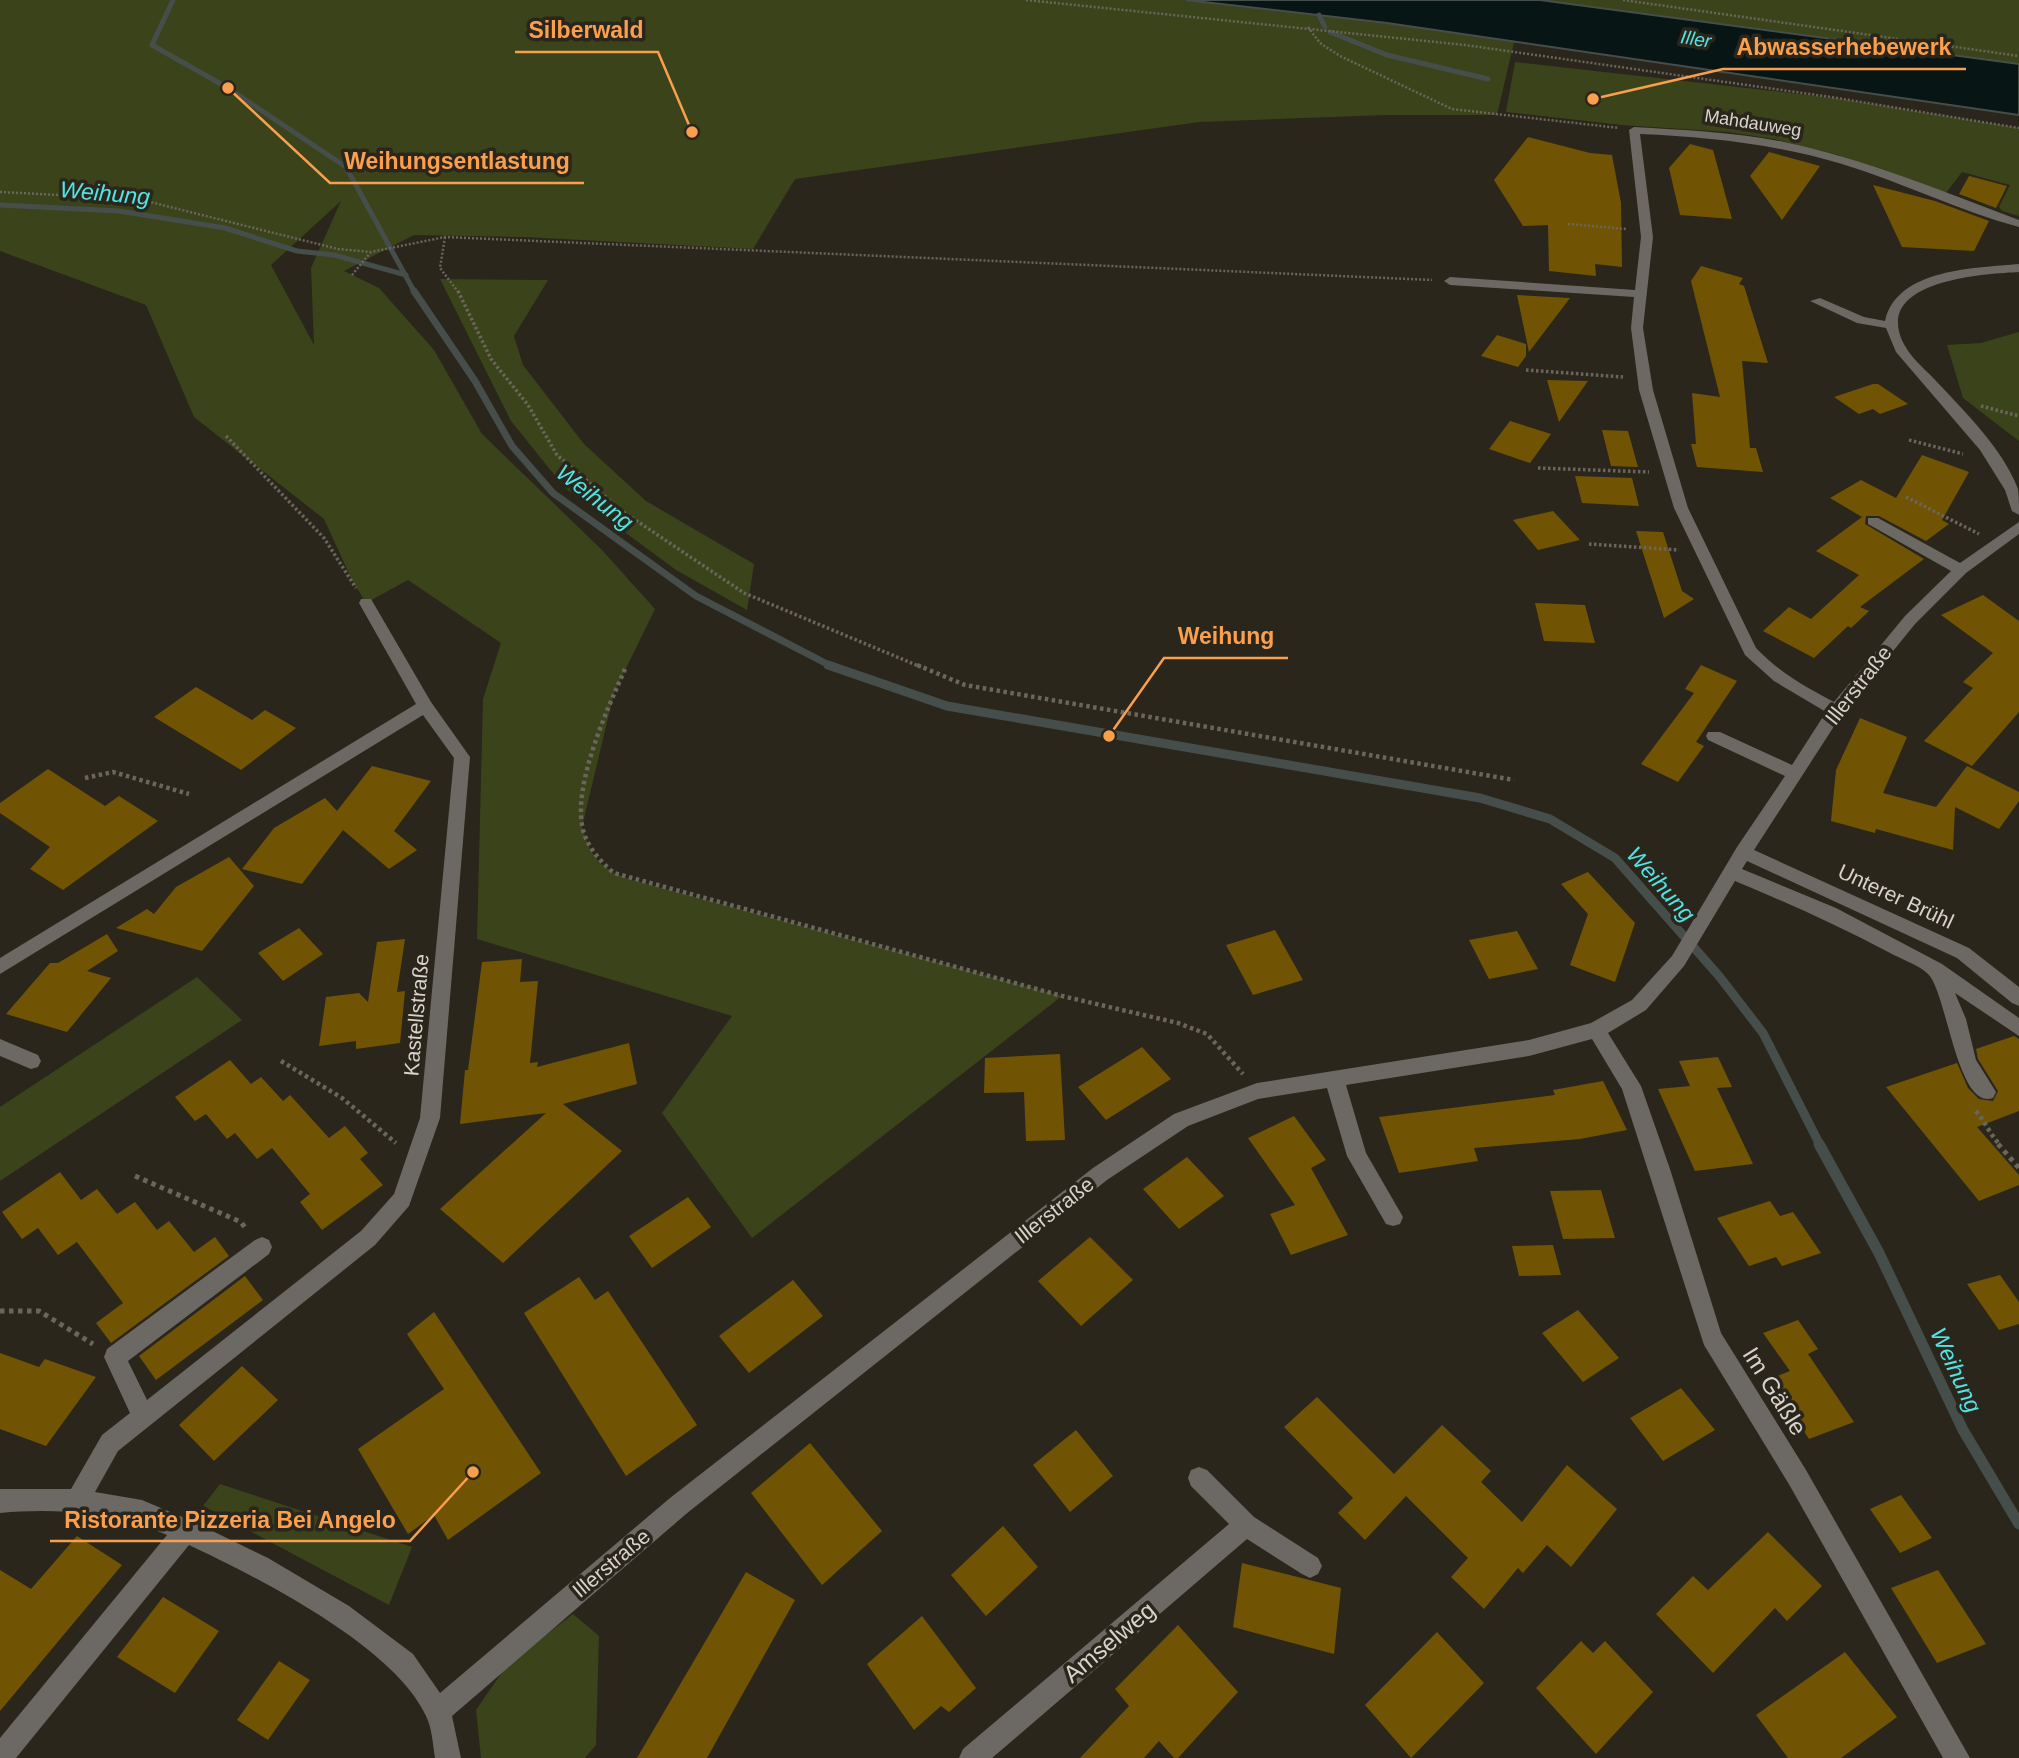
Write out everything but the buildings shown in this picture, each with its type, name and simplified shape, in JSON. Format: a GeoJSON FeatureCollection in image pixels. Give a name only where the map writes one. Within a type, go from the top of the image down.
{"type":"FeatureCollection","features":[{"type":"Feature","properties":{"kind":"street","name":"Mahdauweg"},"geometry":{"type":"LineString","coordinates":[[1634,130],[1734,136],[1788,146],[1863,167],[2019,224]]}},
{"type":"Feature","properties":{"kind":"street"},"geometry":{"type":"LineString","coordinates":[[1634,130],[1646,230],[1637,328],[1644,379],[1681,508],[1750,651],[1767,671],[1836,710]]}},
{"type":"Feature","properties":{"kind":"street"},"geometry":{"type":"LineString","coordinates":[[2019,268],[1958,274],[1928,283],[1903,299],[1892,317],[1900,349],[1972,431],[2017,491],[2019,510]]}},
{"type":"Feature","properties":{"kind":"street"},"geometry":{"type":"LineString","coordinates":[[1450,281],[1640,294]]}},
{"type":"Feature","properties":{"kind":"street"},"geometry":{"type":"LineString","coordinates":[[1816,301],[1861,320],[1893,326]]}},
{"type":"Feature","properties":{"kind":"street"},"geometry":{"type":"LineString","coordinates":[[1873,521],[1961,570]]}},
{"type":"Feature","properties":{"kind":"street","name":"Illerstraße"},"geometry":{"type":"LineString","coordinates":[[438,1711],[678,1506],[1100,1174],[1181,1120],[1257,1091],[1529,1048],[1596,1030],[1639,1005],[1678,961],[1743,852],[1836,710],[1910,620],[1961,570],[2019,527]]}},
{"type":"Feature","properties":{"kind":"street","name":"Kastellstraße"},"geometry":{"type":"LineString","coordinates":[[77,1501],[110,1443],[368,1238],[402,1199],[430,1118],[462,757],[425,706],[366,603]]}},
{"type":"Feature","properties":{"kind":"street"},"geometry":{"type":"LineString","coordinates":[[0,967],[425,706]]}},
{"type":"Feature","properties":{"kind":"street"},"geometry":{"type":"LineString","coordinates":[[1714,736],[1794,773]]}},
{"type":"Feature","properties":{"kind":"street","name":"Unterer Brühl"},"geometry":{"type":"LineString","coordinates":[[1743,852],[1963,953],[2019,998]]}},
{"type":"Feature","properties":{"kind":"street"},"geometry":{"type":"LineString","coordinates":[[1731,872],[1830,913],[1936,969],[2019,1028]]}},
{"type":"Feature","properties":{"kind":"street"},"geometry":{"type":"LineString","coordinates":[[1936,969],[1957,1019],[1967,1062],[1986,1092]]}},
{"type":"Feature","properties":{"kind":"street","name":"Im Gäßle"},"geometry":{"type":"LineString","coordinates":[[1596,1030],[1631,1086],[1660,1169],[1712,1338],[1798,1478],[1957,1758]]}},
{"type":"Feature","properties":{"kind":"street"},"geometry":{"type":"LineString","coordinates":[[0,1047],[31,1061]]}},
{"type":"Feature","properties":{"kind":"street"},"geometry":{"type":"LineString","coordinates":[[1334,1079],[1357,1156],[1393,1217]]}},
{"type":"Feature","properties":{"kind":"street"},"geometry":{"type":"LineString","coordinates":[[143,1417],[115,1357],[262,1247]]}},
{"type":"Feature","properties":{"kind":"street"},"geometry":{"type":"LineString","coordinates":[[1199,1478],[1246,1525],[1310,1566]]}},
{"type":"Feature","properties":{"kind":"street"},"geometry":{"type":"LineString","coordinates":[[0,1501],[77,1501],[142,1512],[260,1566],[340,1615],[404,1663],[438,1711],[448,1758]]}},
{"type":"Feature","properties":{"kind":"street","name":"Amselweg"},"geometry":{"type":"LineString","coordinates":[[972,1758],[1246,1525]]}},
{"type":"Feature","properties":{"kind":"street"},"geometry":{"type":"LineString","coordinates":[[0,1758],[186,1530]]}},
{"type":"Feature","properties":{"kind":"path"},"geometry":{"type":"LineString","coordinates":[[1026,0],[1465,45],[1831,97],[2019,128]]}},
{"type":"Feature","properties":{"kind":"path"},"geometry":{"type":"LineString","coordinates":[[1623,0],[2019,56]]}},
{"type":"Feature","properties":{"kind":"path"},"geometry":{"type":"LineString","coordinates":[[1308,27],[1320,43],[1340,56],[1452,109],[1634,130]]}},
{"type":"Feature","properties":{"kind":"path"},"geometry":{"type":"LineString","coordinates":[[0,192],[138,199],[338,249],[371,251],[445,237],[1450,281]]}},
{"type":"Feature","properties":{"kind":"path"},"geometry":{"type":"LineString","coordinates":[[1568,224],[1646,230]]}},
{"type":"Feature","properties":{"kind":"path"},"geometry":{"type":"LineString","coordinates":[[445,237],[440,268],[457,288],[491,359],[528,405],[557,455],[621,511],[744,593],[965,685],[1514,780]]}},
{"type":"Feature","properties":{"kind":"path"},"geometry":{"type":"LineString","coordinates":[[352,275],[371,251]]}},
{"type":"Feature","properties":{"kind":"path"},"geometry":{"type":"LineString","coordinates":[[1526,370],[1644,379]]}},
{"type":"Feature","properties":{"kind":"path"},"geometry":{"type":"LineString","coordinates":[[226,436],[324,538],[366,603]]}},
{"type":"Feature","properties":{"kind":"path"},"geometry":{"type":"LineString","coordinates":[[1909,440],[1994,462]]}},
{"type":"Feature","properties":{"kind":"path"},"geometry":{"type":"LineString","coordinates":[[1538,468],[1671,472]]}},
{"type":"Feature","properties":{"kind":"path"},"geometry":{"type":"LineString","coordinates":[[1906,497],[1996,542]]}},
{"type":"Feature","properties":{"kind":"path"},"geometry":{"type":"LineString","coordinates":[[1589,544],[1702,551]]}},
{"type":"Feature","properties":{"kind":"path"},"geometry":{"type":"LineString","coordinates":[[625,669],[614,693],[581,793],[582,828],[590,850],[614,873],[1062,996],[1178,1023],[1207,1034],[1257,1091]]}},
{"type":"Feature","properties":{"kind":"path"},"geometry":{"type":"LineString","coordinates":[[85,778],[113,772],[189,794]]}},
{"type":"Feature","properties":{"kind":"path"},"geometry":{"type":"LineString","coordinates":[[281,1061],[330,1088],[377,1124],[415,1164]]}},
{"type":"Feature","properties":{"kind":"path"},"geometry":{"type":"LineString","coordinates":[[1986,1092],[1973,1108],[1984,1121],[1987,1131],[2019,1168]]}},
{"type":"Feature","properties":{"kind":"path"},"geometry":{"type":"LineString","coordinates":[[135,1176],[241,1222],[262,1247]]}},
{"type":"Feature","properties":{"kind":"path"},"geometry":{"type":"LineString","coordinates":[[0,1311],[39,1311],[115,1357]]}},
{"type":"Feature","properties":{"kind":"green space"},"geometry":{"type":"Polygon","coordinates":[[[0,0],[1186,0],[1387,23],[1514,42],[1497,115],[1386,115],[1199,122],[795,179],[753,249],[525,237],[414,235],[344,271],[379,288],[434,350],[482,434],[602,550],[655,609],[614,693],[582,827],[590,850],[600,863],[629,879],[1062,996],[752,1238],[662,1113],[732,1016],[477,939],[483,699],[501,643],[408,580],[366,603],[352,580],[324,519],[194,417],[146,305],[0,251],[0,0]],[[341,201],[271,265],[314,345],[311,268],[341,201]]]}},
{"type":"Feature","properties":{"kind":"green space"},"geometry":{"type":"Polygon","coordinates":[[[1540,0],[2019,0],[2019,64],[1540,0]]]}},
{"type":"Feature","properties":{"kind":"green space"},"geometry":{"type":"Polygon","coordinates":[[[1515,62],[1835,98],[2019,128],[2019,216],[2002,211],[1999,207],[2010,185],[1962,172],[1946,193],[1838,155],[1774,139],[1728,132],[1622,125],[1506,112],[1515,62]]]}},
{"type":"Feature","properties":{"kind":"green space"},"geometry":{"type":"Polygon","coordinates":[[[440,279],[548,280],[514,336],[523,365],[584,444],[646,501],[754,564],[747,610],[676,570],[565,488],[511,421],[440,279]]]}},
{"type":"Feature","properties":{"kind":"green space"},"geometry":{"type":"Polygon","coordinates":[[[2019,332],[2019,441],[1963,398],[1947,345],[1981,343],[2019,332]]]}},
{"type":"Feature","properties":{"kind":"green space"},"geometry":{"type":"Polygon","coordinates":[[[197,977],[242,1020],[0,1181],[0,1107],[197,977]]]}},
{"type":"Feature","properties":{"kind":"green space"},"geometry":{"type":"Polygon","coordinates":[[[220,1484],[412,1547],[389,1605],[203,1506],[220,1484]]]}},
{"type":"Feature","properties":{"kind":"green space"},"geometry":{"type":"Polygon","coordinates":[[[573,1614],[599,1636],[596,1745],[585,1758],[481,1758],[476,1710],[507,1665],[573,1614]]]}},
{"type":"Feature","properties":{"kind":"water","name":"Iller"},"geometry":{"type":"Polygon","coordinates":[[[1186,0],[1540,0],[2019,64],[2019,115],[1387,23],[1186,0]]]}},
{"type":"Feature","properties":{"kind":"waterway"},"geometry":{"type":"LineString","coordinates":[[173,0],[152,45],[228,88],[346,167],[405,275]]}},
{"type":"Feature","properties":{"kind":"waterway"},"geometry":{"type":"LineString","coordinates":[[1319,15],[1325,27]]}},
{"type":"Feature","properties":{"kind":"waterway"},"geometry":{"type":"LineString","coordinates":[[1330,32],[1387,55],[1488,79]]}},
{"type":"Feature","properties":{"kind":"waterway","name":"Weihung"},"geometry":{"type":"LineString","coordinates":[[0,205],[119,211],[225,228],[297,251],[334,255],[405,275]]}},
{"type":"Feature","properties":{"kind":"waterway","name":"Weihung"},"geometry":{"type":"LineString","coordinates":[[405,275],[415,293]]}},
{"type":"Feature","properties":{"kind":"waterway","name":"Weihung"},"geometry":{"type":"LineString","coordinates":[[414,291],[475,381],[512,446],[553,493],[696,596],[831,666]]}},
{"type":"Feature","properties":{"kind":"waterway","name":"Weihung"},"geometry":{"type":"LineString","coordinates":[[831,666],[947,706],[1480,798],[1550,819],[1615,858],[1719,976],[1763,1033],[1820,1145]]}},
{"type":"Feature","properties":{"kind":"waterway","name":"Weihung"},"geometry":{"type":"LineString","coordinates":[[1819,1144],[1879,1253],[1963,1430],[2019,1524]]}},
{"type":"Feature","properties":{"kind":"place","name":"Weihungsentlastung"},"geometry":{"type":"Point","coordinates":[228,88]}},
{"type":"Feature","properties":{"kind":"place","name":"Abwasserhebewerk"},"geometry":{"type":"Point","coordinates":[1593,99]}},
{"type":"Feature","properties":{"kind":"place","name":"Silberwald"},"geometry":{"type":"Point","coordinates":[692,132]}},
{"type":"Feature","properties":{"kind":"place","name":"Weihung"},"geometry":{"type":"Point","coordinates":[1109,736]}},
{"type":"Feature","properties":{"kind":"place","name":"Ristorante Pizzeria Bei Angelo"},"geometry":{"type":"Point","coordinates":[473,1472]}}]}
